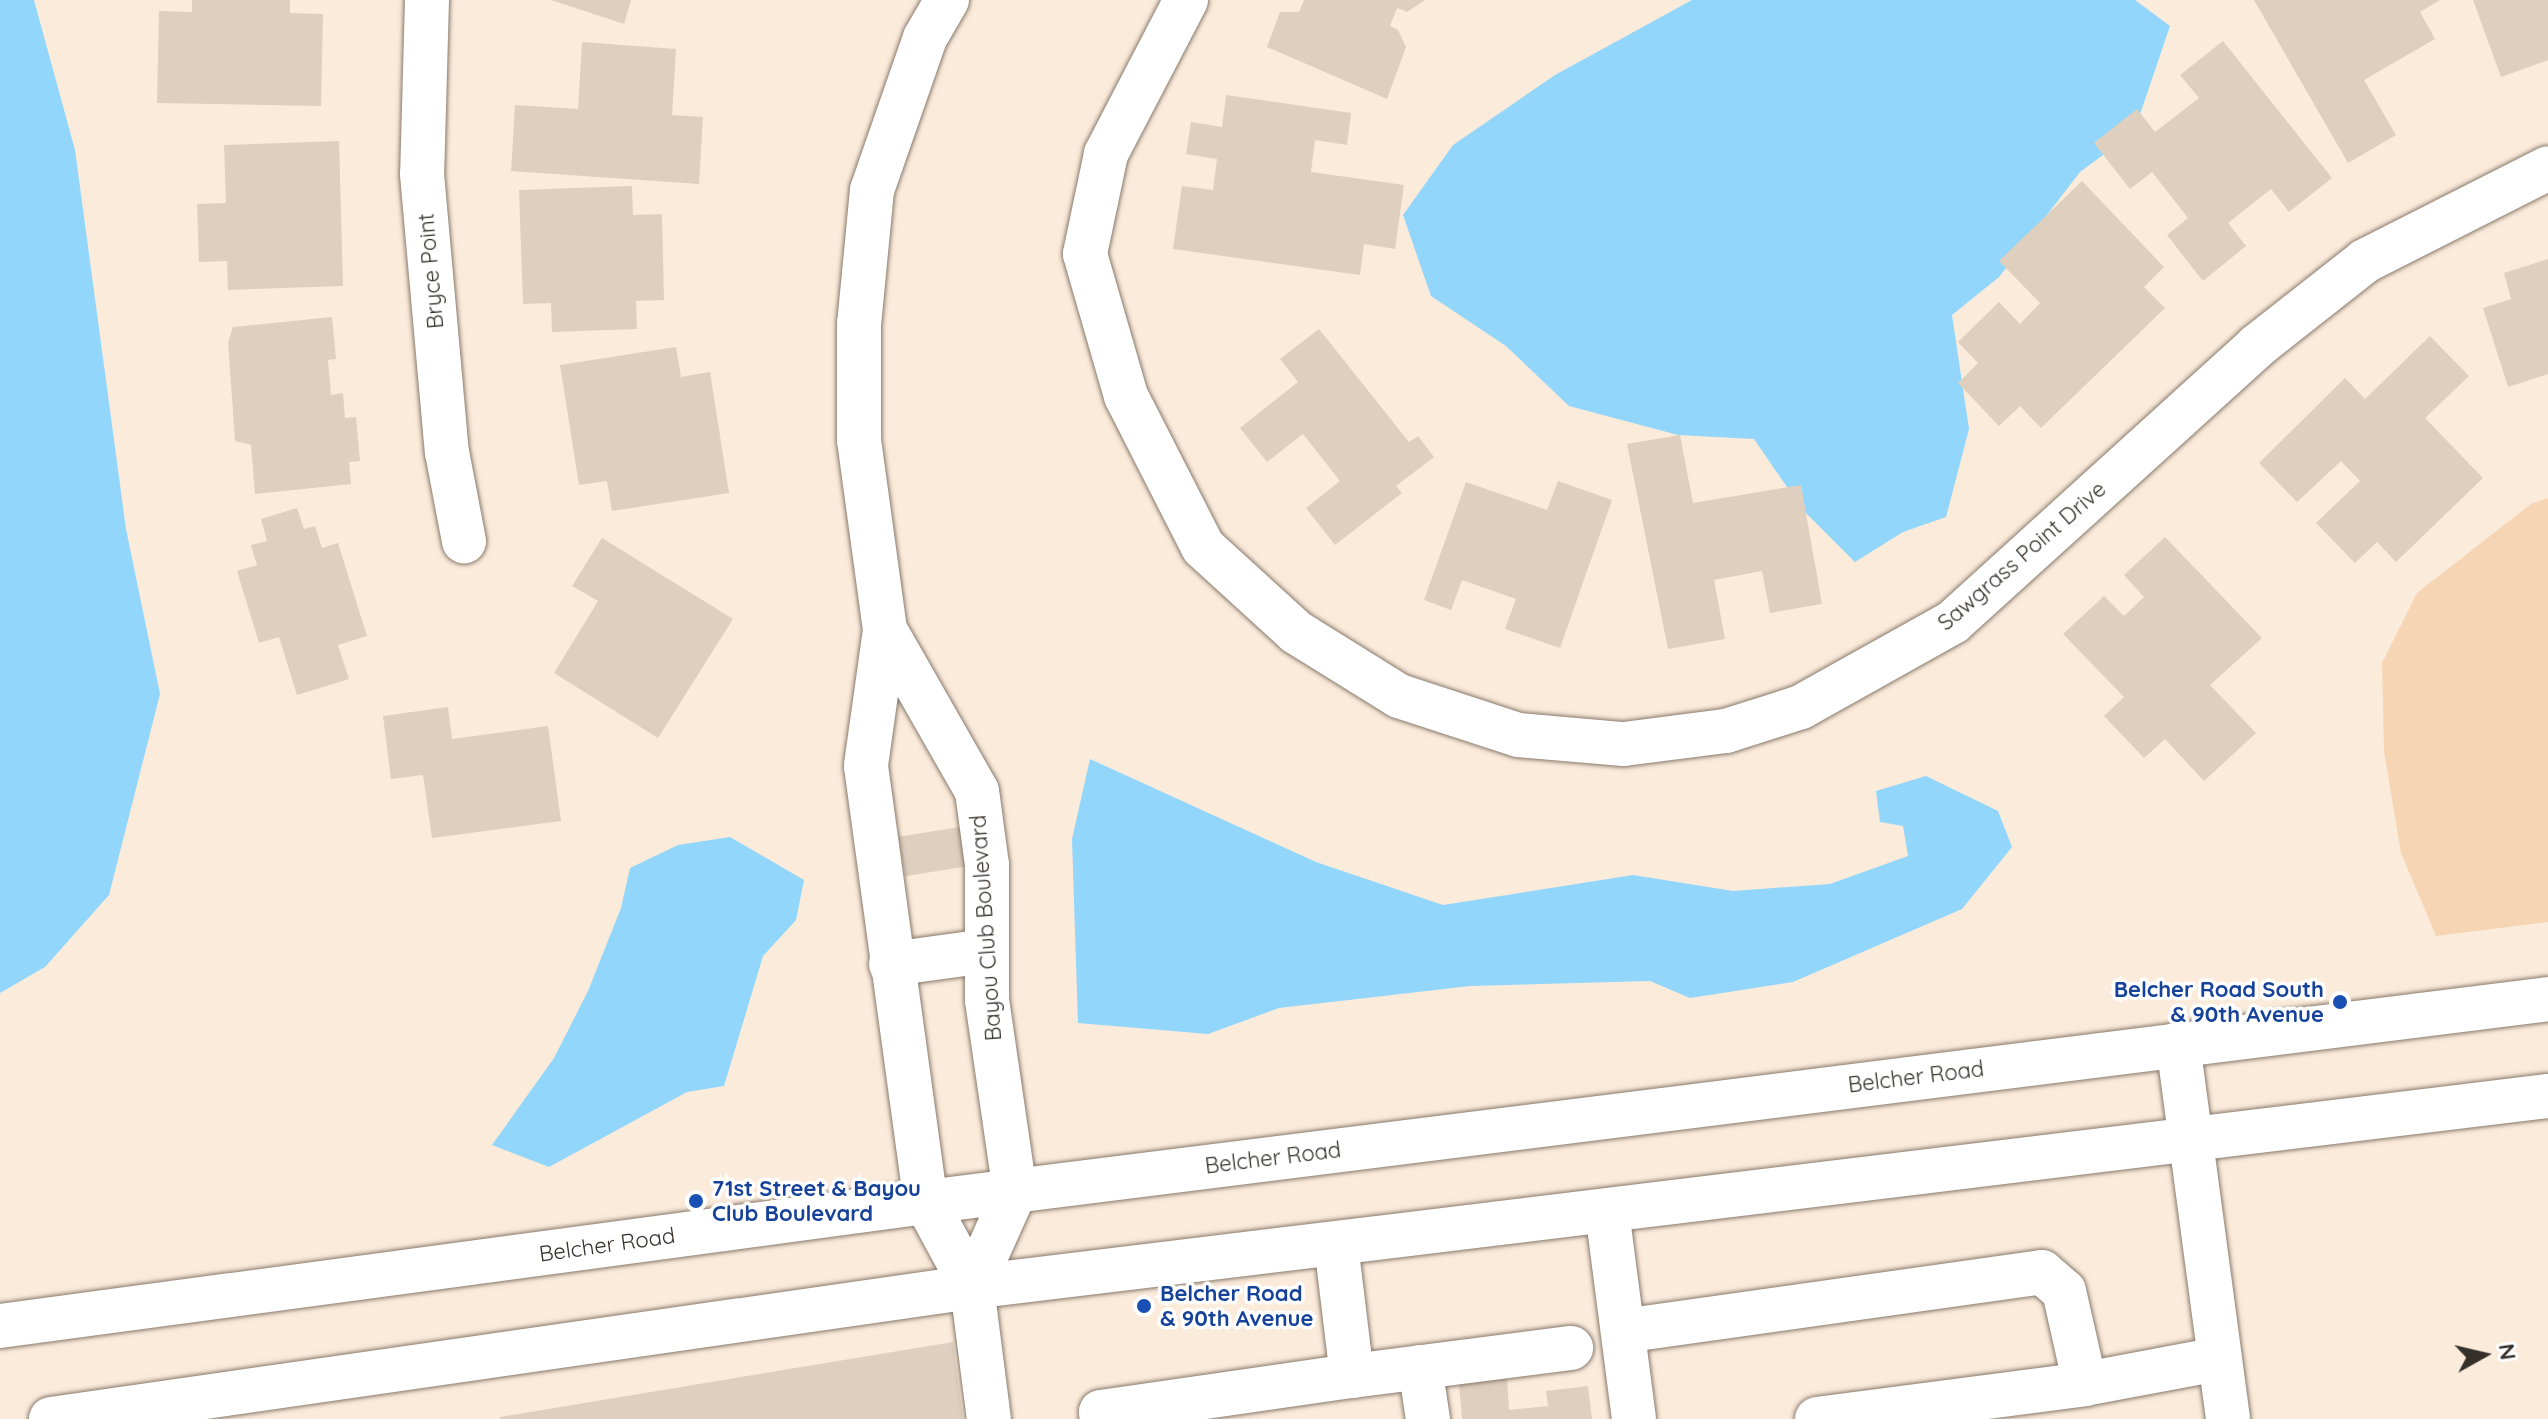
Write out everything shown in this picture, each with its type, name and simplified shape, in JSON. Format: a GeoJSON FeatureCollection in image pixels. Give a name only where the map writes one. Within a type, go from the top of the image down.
{"type":"FeatureCollection","features":[{"type":"Feature","properties":{"kind":"main road","name":"Bryce Point"},"geometry":{"type":"LineString","coordinates":[[427,0],[422,174],[447,452],[464,541]]}},
{"type":"Feature","properties":{"kind":"main road","name":"Bayou Club Boulevard"},"geometry":{"type":"LineString","coordinates":[[926,1202],[866,766],[885,630],[859,440],[859,324],[871,205],[925,38],[947,0]]}},
{"type":"Feature","properties":{"kind":"main road","name":"Sawgrass Point Drive"},"geometry":{"type":"LineString","coordinates":[[1186,0],[1106,154],[1085,254],[1126,396],[1203,547],[1296,632],[1399,696],[1518,735],[1624,744],[1726,731],[1801,707],[1953,622],[2257,346],[2365,261],[2548,168]]}},
{"type":"Feature","properties":{"kind":"main road","name":"Bayou Club Boulevard"},"geometry":{"type":"LineString","coordinates":[[885,630],[977,791],[987,865],[987,1000],[1015,1191]]}},
{"type":"Feature","properties":{"kind":"main road"},"geometry":{"type":"LineString","coordinates":[[891,964],[986,951]]}},
{"type":"Feature","properties":{"kind":"main road","name":"Belcher Road"},"geometry":{"type":"LineString","coordinates":[[0,1326],[926,1202],[2548,999]]}},
{"type":"Feature","properties":{"kind":"main road"},"geometry":{"type":"LineString","coordinates":[[2178,1044],[2187,1142],[2228,1419]]}},
{"type":"Feature","properties":{"kind":"main road"},"geometry":{"type":"LineString","coordinates":[[51,1419],[972,1287],[2548,1096]]}},
{"type":"Feature","properties":{"kind":"main road"},"geometry":{"type":"LineString","coordinates":[[972,1287],[1015,1191]]}},
{"type":"Feature","properties":{"kind":"main road"},"geometry":{"type":"LineString","coordinates":[[926,1202],[972,1287],[989,1419]]}},
{"type":"Feature","properties":{"kind":"main road"},"geometry":{"type":"LineString","coordinates":[[1607,1211],[1634,1419]]}},
{"type":"Feature","properties":{"kind":"main road"},"geometry":{"type":"LineString","coordinates":[[1336,1244],[1352,1376]]}},
{"type":"Feature","properties":{"kind":"main road"},"geometry":{"type":"LineString","coordinates":[[1623,1331],[2042,1272],[2064,1291],[2085,1384]]}},
{"type":"Feature","properties":{"kind":"main road"},"geometry":{"type":"LineString","coordinates":[[1102,1419],[1101,1412],[1571,1348]]}},
{"type":"Feature","properties":{"kind":"main road"},"geometry":{"type":"LineString","coordinates":[[1817,1419],[2085,1384],[2219,1359]]}},
{"type":"Feature","properties":{"kind":"main road"},"geometry":{"type":"LineString","coordinates":[[1420,1367],[1428,1419]]}},
{"type":"Feature","properties":{"kind":"shaded area"},"geometry":{"type":"Polygon","coordinates":[[[2548,498],[2548,922],[2436,936],[2401,853],[2384,751],[2382,663],[2417,593],[2531,504],[2548,498]]]}},
{"type":"Feature","properties":{"kind":"water"},"geometry":{"type":"Polygon","coordinates":[[[0,0],[34,0],[75,150],[126,529],[160,694],[109,895],[45,967],[0,993],[0,0]]]}},
{"type":"Feature","properties":{"kind":"water"},"geometry":{"type":"Polygon","coordinates":[[[1692,0],[2135,0],[2170,26],[2134,132],[2080,172],[1999,277],[1952,315],[1969,429],[1946,517],[1903,532],[1855,562],[1802,509],[1754,439],[1678,435],[1569,406],[1506,346],[1431,296],[1403,215],[1453,145],[1555,75],[1692,0]]]}},
{"type":"Feature","properties":{"kind":"water"},"geometry":{"type":"Polygon","coordinates":[[[1090,759],[1316,862],[1443,905],[1633,875],[1733,891],[1830,884],[1908,856],[1903,826],[1880,822],[1876,791],[1926,776],[1998,811],[2012,847],[1962,909],[1793,982],[1690,998],[1650,981],[1470,986],[1279,1008],[1208,1034],[1078,1023],[1072,839],[1090,759]]]}},
{"type":"Feature","properties":{"kind":"water"},"geometry":{"type":"Polygon","coordinates":[[[730,837],[804,880],[796,920],[763,956],[724,1086],[687,1092],[549,1167],[492,1145],[554,1058],[588,991],[621,908],[630,868],[678,845],[730,837]]]}},
{"type":"Feature","properties":{"kind":"building"},"geometry":{"type":"Polygon","coordinates":[[[192,0],[290,0],[290,13],[323,14],[321,106],[157,103],[159,11],[192,12],[192,0]]]}},
{"type":"Feature","properties":{"kind":"building"},"geometry":{"type":"Polygon","coordinates":[[[551,0],[631,0],[624,24],[551,0]]]}},
{"type":"Feature","properties":{"kind":"building"},"geometry":{"type":"Polygon","coordinates":[[[1304,0],[1425,0],[1407,12],[1397,8],[1390,26],[1398,30],[1406,47],[1387,99],[1267,47],[1280,12],[1299,12],[1304,0]]]}},
{"type":"Feature","properties":{"kind":"building"},"geometry":{"type":"Polygon","coordinates":[[[2254,0],[2440,0],[2420,12],[2435,39],[2364,80],[2396,135],[2348,163],[2254,0]]]}},
{"type":"Feature","properties":{"kind":"building"},"geometry":{"type":"Polygon","coordinates":[[[2473,0],[2548,0],[2548,60],[2501,77],[2473,0]]]}},
{"type":"Feature","properties":{"kind":"building"},"geometry":{"type":"Polygon","coordinates":[[[2223,41],[2332,178],[2289,212],[2271,189],[2228,223],[2246,246],[2203,281],[2167,235],[2188,218],[2152,172],[2130,189],[2094,143],[2137,109],[2155,132],[2199,98],[2180,75],[2223,41]]]}},
{"type":"Feature","properties":{"kind":"building"},"geometry":{"type":"Polygon","coordinates":[[[582,42],[676,49],[672,115],[703,117],[699,184],[511,171],[515,105],[578,109],[582,42]]]}},
{"type":"Feature","properties":{"kind":"building"},"geometry":{"type":"Polygon","coordinates":[[[1226,95],[1351,113],[1347,145],[1315,140],[1311,172],[1404,185],[1395,249],[1364,244],[1360,275],[1173,249],[1182,186],[1213,190],[1217,159],[1186,154],[1191,122],[1222,127],[1226,95]]]}},
{"type":"Feature","properties":{"kind":"building"},"geometry":{"type":"Polygon","coordinates":[[[339,141],[343,286],[228,290],[227,261],[199,262],[197,204],[226,203],[224,145],[339,141]]]}},
{"type":"Feature","properties":{"kind":"building"},"geometry":{"type":"Polygon","coordinates":[[[2082,181],[2164,267],[2144,287],[2165,308],[2041,428],[2020,406],[1999,426],[1958,383],[1978,363],[1958,342],[1999,302],[2020,324],[2040,303],[1999,261],[2082,181]]]}},
{"type":"Feature","properties":{"kind":"building"},"geometry":{"type":"Polygon","coordinates":[[[632,186],[633,215],[662,214],[664,300],[636,301],[637,329],[552,332],[551,303],[523,304],[519,190],[632,186]]]}},
{"type":"Feature","properties":{"kind":"building"},"geometry":{"type":"Polygon","coordinates":[[[2548,259],[2548,374],[2508,387],[2483,308],[2511,299],[2504,273],[2548,259]]]}},
{"type":"Feature","properties":{"kind":"building"},"geometry":{"type":"Polygon","coordinates":[[[332,317],[336,359],[328,360],[331,395],[343,393],[345,418],[356,417],[360,461],[349,462],[351,484],[255,494],[251,445],[235,441],[228,342],[233,327],[332,317]]]}},
{"type":"Feature","properties":{"kind":"building"},"geometry":{"type":"Polygon","coordinates":[[[1319,329],[1409,442],[1418,436],[1434,457],[1396,486],[1402,493],[1335,545],[1306,508],[1340,481],[1303,434],[1267,462],[1240,428],[1298,382],[1280,359],[1319,329]]]}},
{"type":"Feature","properties":{"kind":"building"},"geometry":{"type":"Polygon","coordinates":[[[2430,336],[2469,376],[2425,418],[2483,478],[2396,562],[2377,542],[2355,563],[2316,523],[2360,481],[2341,461],[2297,502],[2259,463],[2345,378],[2365,399],[2430,336]]]}},
{"type":"Feature","properties":{"kind":"building"},"geometry":{"type":"Polygon","coordinates":[[[676,347],[681,377],[710,372],[729,493],[612,511],[607,481],[579,485],[560,365],[676,347]]]}},
{"type":"Feature","properties":{"kind":"building"},"geometry":{"type":"Polygon","coordinates":[[[1680,435],[1693,503],[1801,485],[1822,604],[1770,613],[1762,571],[1714,580],[1725,639],[1668,649],[1627,444],[1680,435]]]}},
{"type":"Feature","properties":{"kind":"building"},"geometry":{"type":"Polygon","coordinates":[[[1558,481],[1612,500],[1560,648],[1505,629],[1516,599],[1462,580],[1451,610],[1424,600],[1466,482],[1547,510],[1558,481]]]}},
{"type":"Feature","properties":{"kind":"building"},"geometry":{"type":"Polygon","coordinates":[[[297,508],[304,529],[315,526],[322,548],[338,543],[367,636],[338,645],[349,679],[297,695],[279,637],[259,643],[237,571],[257,565],[251,545],[267,541],[261,519],[297,508]]]}},
{"type":"Feature","properties":{"kind":"building"},"geometry":{"type":"Polygon","coordinates":[[[2165,537],[2262,638],[2210,685],[2256,733],[2204,781],[2165,739],[2144,758],[2104,716],[2124,697],[2063,634],[2104,596],[2124,616],[2144,597],[2124,575],[2165,537]]]}},
{"type":"Feature","properties":{"kind":"building"},"geometry":{"type":"Polygon","coordinates":[[[602,538],[733,619],[658,738],[554,673],[598,601],[572,586],[602,538]]]}},
{"type":"Feature","properties":{"kind":"building"},"geometry":{"type":"Polygon","coordinates":[[[448,707],[452,739],[548,726],[561,821],[432,838],[423,775],[391,779],[383,716],[448,707]]]}},
{"type":"Feature","properties":{"kind":"building"},"geometry":{"type":"Polygon","coordinates":[[[966,826],[972,866],[905,876],[899,837],[966,826]]]}},
{"type":"Feature","properties":{"kind":"building"},"geometry":{"type":"Polygon","coordinates":[[[953,1342],[963,1419],[500,1419],[500,1417],[953,1342]]]}},
{"type":"Feature","properties":{"kind":"building"},"geometry":{"type":"Polygon","coordinates":[[[1507,1378],[1509,1410],[1548,1406],[1546,1391],[1588,1386],[1592,1419],[1462,1419],[1459,1383],[1507,1378]]]}},
{"type":"Feature","properties":{"kind":"place","name":"Belcher Road South & 90th Avenue"},"geometry":{"type":"Point","coordinates":[2340,1002]}},
{"type":"Feature","properties":{"kind":"place","name":"71st Street & Bayou Club Boulevard"},"geometry":{"type":"Point","coordinates":[696,1201]}},
{"type":"Feature","properties":{"kind":"place","name":"Belcher Road & 90th Avenue"},"geometry":{"type":"Point","coordinates":[1144,1306]}}]}
